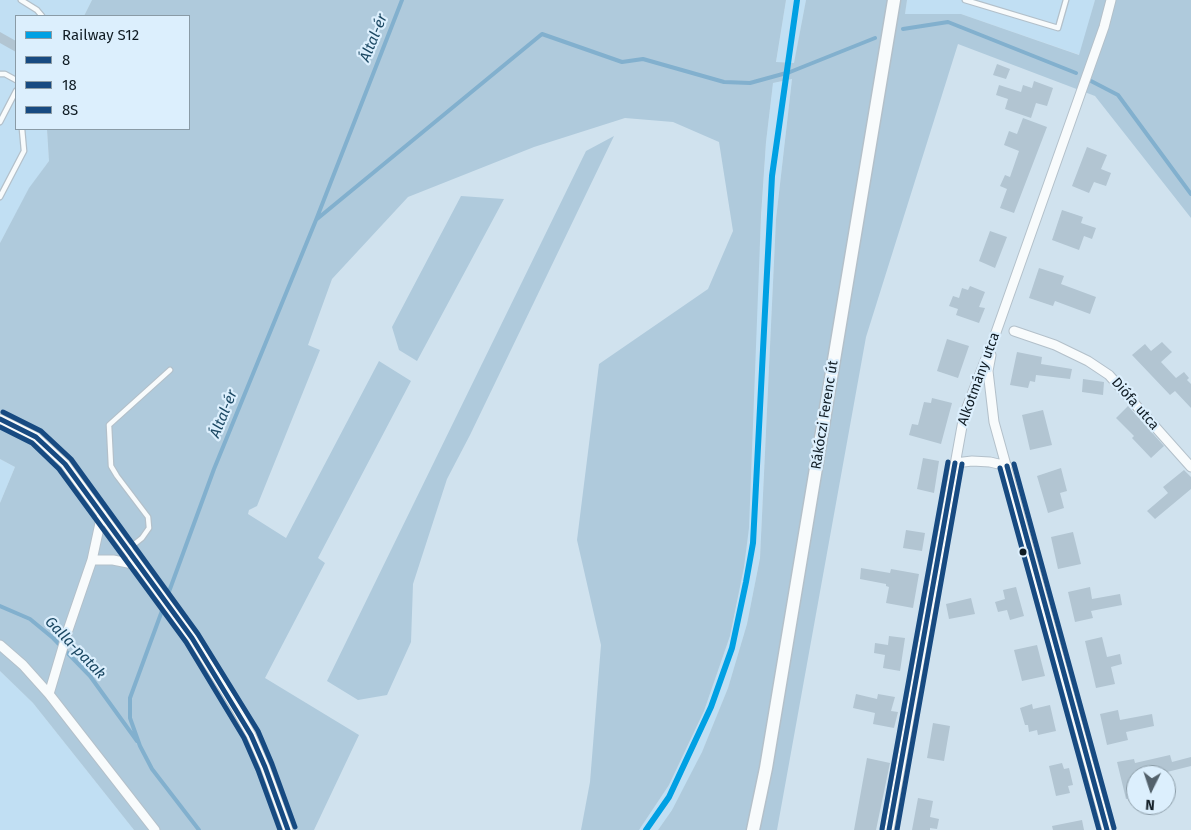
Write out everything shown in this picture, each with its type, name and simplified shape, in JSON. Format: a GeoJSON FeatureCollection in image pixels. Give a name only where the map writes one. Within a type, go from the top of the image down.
{"type":"FeatureCollection","features":[{"type":"Feature","properties":{"kind":"main road","name":"Rákóczi Ferenc út"},"geometry":{"type":"LineString","coordinates":[[753,830],[766,768],[894,0]]}},
{"type":"Feature","properties":{"kind":"street","name":"Alkotmány utca"},"geometry":{"type":"LineString","coordinates":[[889,830],[967,403],[994,338],[1104,27],[1111,0]]}},
{"type":"Feature","properties":{"kind":"street","name":"Diófa utca"},"geometry":{"type":"LineString","coordinates":[[1014,331],[1055,345],[1088,361],[1109,375],[1191,467]]}},
{"type":"Feature","properties":{"kind":"street"},"geometry":{"type":"LineString","coordinates":[[994,338],[988,371],[994,422],[1107,830]]}},
{"type":"Feature","properties":{"kind":"street"},"geometry":{"type":"LineString","coordinates":[[0,419],[36,437],[66,464],[192,638],[236,708],[250,735],[265,767],[288,830]]}},
{"type":"Feature","properties":{"kind":"street"},"geometry":{"type":"LineString","coordinates":[[955,463],[972,461],[990,462],[1007,466]]}},
{"type":"Feature","properties":{"kind":"street"},"geometry":{"type":"LineString","coordinates":[[49,694],[92,560],[102,514]]}},
{"type":"Feature","properties":{"kind":"street"},"geometry":{"type":"LineString","coordinates":[[92,560],[113,560],[138,565]]}},
{"type":"Feature","properties":{"kind":"street"},"geometry":{"type":"LineString","coordinates":[[0,645],[23,665],[49,694],[155,830]]}},
{"type":"Feature","properties":{"kind":"lane"},"geometry":{"type":"LineString","coordinates":[[21,0],[37,10],[41,15]]}},
{"type":"Feature","properties":{"kind":"lane"},"geometry":{"type":"LineString","coordinates":[[965,0],[1058,28],[1066,0]]}},
{"type":"Feature","properties":{"kind":"lane"},"geometry":{"type":"LineString","coordinates":[[0,74],[5,74],[15,79]]}},
{"type":"Feature","properties":{"kind":"lane"},"geometry":{"type":"LineString","coordinates":[[0,122],[15,93]]}},
{"type":"Feature","properties":{"kind":"lane"},"geometry":{"type":"LineString","coordinates":[[0,197],[24,151],[22,130]]}},
{"type":"Feature","properties":{"kind":"lane"},"geometry":{"type":"LineString","coordinates":[[127,550],[142,538],[149,528],[148,517],[116,476],[111,466],[109,426],[170,370]]}},
{"type":"Feature","properties":{"kind":"shaded area"},"geometry":{"type":"Polygon","coordinates":[[[0,0],[92,0],[84,15],[15,15],[15,130],[47,130],[49,161],[29,189],[0,243],[0,0]]]}},
{"type":"Feature","properties":{"kind":"shaded area"},"geometry":{"type":"Polygon","coordinates":[[[92,0],[786,0],[776,62],[794,63],[806,0],[907,0],[905,14],[961,14],[1079,55],[1095,0],[1191,0],[1191,218],[1095,96],[958,44],[866,337],[777,830],[658,830],[672,810],[702,752],[728,688],[747,624],[760,558],[776,219],[792,79],[773,83],[766,142],[761,216],[749,528],[744,567],[730,636],[704,711],[669,785],[639,830],[581,830],[590,782],[601,645],[577,540],[599,364],[708,289],[733,231],[719,142],[673,122],[625,118],[534,147],[408,197],[332,279],[308,345],[320,350],[257,506],[249,510],[248,514],[286,538],[379,361],[411,381],[318,558],[325,563],[265,678],[359,735],[314,830],[134,830],[33,703],[0,671],[0,503],[15,467],[0,459],[0,243],[29,188],[49,161],[47,130],[190,130],[190,15],[84,15],[92,0]]]}},
{"type":"Feature","properties":{"kind":"shaded area"},"geometry":{"type":"Polygon","coordinates":[[[786,0],[806,0],[794,64],[776,63],[786,0]]]}},
{"type":"Feature","properties":{"kind":"shaded area"},"geometry":{"type":"Polygon","coordinates":[[[907,0],[1095,0],[1080,55],[961,14],[905,14],[907,0]]]}},
{"type":"Feature","properties":{"kind":"shaded area"},"geometry":{"type":"Polygon","coordinates":[[[792,79],[776,219],[760,558],[747,624],[728,688],[688,781],[658,830],[639,830],[669,785],[704,711],[730,636],[737,603],[766,142],[773,83],[792,79]]]}},
{"type":"Feature","properties":{"kind":"shaded area"},"geometry":{"type":"Polygon","coordinates":[[[614,136],[447,479],[413,584],[411,642],[387,695],[358,700],[327,681],[586,151],[614,136]]]}},
{"type":"Feature","properties":{"kind":"shaded area"},"geometry":{"type":"Polygon","coordinates":[[[461,196],[504,199],[417,361],[399,350],[392,327],[461,196]]]}},
{"type":"Feature","properties":{"kind":"shaded area"},"geometry":{"type":"Polygon","coordinates":[[[0,459],[15,467],[0,503],[0,459]]]}},
{"type":"Feature","properties":{"kind":"shaded area"},"geometry":{"type":"Polygon","coordinates":[[[0,671],[33,703],[134,830],[0,830],[0,671]]]}},
{"type":"Feature","properties":{"kind":"building"},"geometry":{"type":"Polygon","coordinates":[[[0,32],[15,40],[15,51],[0,43],[0,32]]]}},
{"type":"Feature","properties":{"kind":"building"},"geometry":{"type":"Polygon","coordinates":[[[997,64],[1010,69],[1006,79],[993,75],[997,64]]]}},
{"type":"Feature","properties":{"kind":"building"},"geometry":{"type":"Polygon","coordinates":[[[1034,81],[1053,88],[1047,106],[1036,103],[1031,118],[1005,109],[1008,99],[996,95],[999,85],[1021,92],[1023,85],[1032,88],[1034,81]]]}},
{"type":"Feature","properties":{"kind":"building"},"geometry":{"type":"Polygon","coordinates":[[[1023,118],[1047,127],[1014,213],[1000,208],[1007,189],[1000,186],[1005,175],[1010,177],[1019,151],[1004,145],[1009,131],[1017,134],[1023,118]]]}},
{"type":"Feature","properties":{"kind":"building"},"geometry":{"type":"Polygon","coordinates":[[[1087,147],[1107,155],[1101,169],[1111,173],[1106,186],[1094,182],[1089,193],[1072,186],[1087,147]]]}},
{"type":"Feature","properties":{"kind":"building"},"geometry":{"type":"Polygon","coordinates":[[[1062,210],[1083,217],[1081,223],[1096,228],[1092,239],[1084,236],[1079,250],[1052,240],[1062,210]]]}},
{"type":"Feature","properties":{"kind":"building"},"geometry":{"type":"Polygon","coordinates":[[[990,231],[1007,237],[995,268],[979,261],[990,231]]]}},
{"type":"Feature","properties":{"kind":"building"},"geometry":{"type":"Polygon","coordinates":[[[1039,268],[1064,276],[1061,284],[1096,297],[1090,314],[1055,301],[1053,306],[1029,298],[1039,268]]]}},
{"type":"Feature","properties":{"kind":"building"},"geometry":{"type":"Polygon","coordinates":[[[970,286],[985,292],[979,307],[985,308],[979,323],[956,315],[958,309],[949,306],[953,296],[959,298],[962,288],[968,290],[970,286]]]}},
{"type":"Feature","properties":{"kind":"building"},"geometry":{"type":"Polygon","coordinates":[[[947,339],[969,346],[958,378],[937,371],[947,339]]]}},
{"type":"Feature","properties":{"kind":"building"},"geometry":{"type":"Polygon","coordinates":[[[1162,342],[1172,352],[1161,362],[1176,378],[1184,372],[1189,378],[1187,380],[1191,384],[1191,408],[1175,391],[1170,395],[1132,355],[1145,344],[1151,351],[1162,342]]]}},
{"type":"Feature","properties":{"kind":"building"},"geometry":{"type":"Polygon","coordinates":[[[1017,352],[1042,357],[1041,364],[1072,369],[1070,379],[1036,375],[1035,382],[1030,381],[1028,388],[1010,385],[1017,352]]]}},
{"type":"Feature","properties":{"kind":"building"},"geometry":{"type":"Polygon","coordinates":[[[1083,379],[1104,382],[1103,395],[1082,392],[1083,379]]]}},
{"type":"Feature","properties":{"kind":"building"},"geometry":{"type":"Polygon","coordinates":[[[932,398],[952,403],[941,444],[909,435],[912,424],[918,425],[924,402],[931,403],[932,398]]]}},
{"type":"Feature","properties":{"kind":"building"},"geometry":{"type":"Polygon","coordinates":[[[1128,406],[1164,446],[1151,458],[1132,438],[1134,436],[1116,418],[1128,406]]]}},
{"type":"Feature","properties":{"kind":"building"},"geometry":{"type":"Polygon","coordinates":[[[1043,410],[1052,445],[1030,450],[1022,415],[1043,410]]]}},
{"type":"Feature","properties":{"kind":"building"},"geometry":{"type":"Polygon","coordinates":[[[923,458],[939,461],[934,493],[917,489],[923,458]]]}},
{"type":"Feature","properties":{"kind":"building"},"geometry":{"type":"Polygon","coordinates":[[[1061,468],[1067,491],[1060,493],[1064,508],[1048,513],[1037,476],[1061,468]]]}},
{"type":"Feature","properties":{"kind":"building"},"geometry":{"type":"Polygon","coordinates":[[[1184,470],[1191,477],[1191,489],[1155,519],[1147,511],[1168,493],[1163,487],[1184,470]]]}},
{"type":"Feature","properties":{"kind":"building"},"geometry":{"type":"Polygon","coordinates":[[[906,530],[925,533],[922,551],[903,548],[906,530]]]}},
{"type":"Feature","properties":{"kind":"building"},"geometry":{"type":"Polygon","coordinates":[[[1073,532],[1081,564],[1058,569],[1051,537],[1073,532]]]}},
{"type":"Feature","properties":{"kind":"building"},"geometry":{"type":"Polygon","coordinates":[[[861,568],[890,573],[891,569],[919,574],[913,608],[886,603],[889,587],[886,584],[860,579],[861,568]]]}},
{"type":"Feature","properties":{"kind":"building"},"geometry":{"type":"Polygon","coordinates":[[[1016,587],[1024,616],[1010,620],[1007,610],[998,612],[995,602],[1005,599],[1003,590],[1016,587]]]}},
{"type":"Feature","properties":{"kind":"building"},"geometry":{"type":"Polygon","coordinates":[[[1090,587],[1092,599],[1120,594],[1122,605],[1091,611],[1093,618],[1075,622],[1068,592],[1090,587]]]}},
{"type":"Feature","properties":{"kind":"building"},"geometry":{"type":"Polygon","coordinates":[[[971,598],[975,614],[949,619],[946,604],[971,598]]]}},
{"type":"Feature","properties":{"kind":"building"},"geometry":{"type":"Polygon","coordinates":[[[889,636],[905,638],[900,671],[883,668],[885,655],[874,653],[875,643],[888,645],[889,636]]]}},
{"type":"Feature","properties":{"kind":"building"},"geometry":{"type":"Polygon","coordinates":[[[1102,637],[1107,657],[1120,654],[1122,664],[1111,667],[1115,684],[1096,688],[1085,641],[1102,637]]]}},
{"type":"Feature","properties":{"kind":"building"},"geometry":{"type":"Polygon","coordinates":[[[1037,645],[1045,676],[1022,681],[1014,650],[1037,645]]]}},
{"type":"Feature","properties":{"kind":"building"},"geometry":{"type":"Polygon","coordinates":[[[856,694],[877,699],[878,694],[895,697],[891,711],[898,712],[894,728],[873,724],[875,713],[853,708],[856,694]]]}},
{"type":"Feature","properties":{"kind":"building"},"geometry":{"type":"Polygon","coordinates":[[[1032,704],[1033,709],[1050,705],[1056,731],[1038,735],[1037,730],[1029,732],[1028,725],[1025,725],[1020,708],[1032,704]]]}},
{"type":"Feature","properties":{"kind":"building"},"geometry":{"type":"Polygon","coordinates":[[[1118,710],[1120,720],[1152,714],[1154,726],[1126,732],[1128,740],[1107,745],[1100,714],[1118,710]]]}},
{"type":"Feature","properties":{"kind":"building"},"geometry":{"type":"Polygon","coordinates":[[[933,723],[950,726],[944,761],[927,758],[933,723]]]}},
{"type":"Feature","properties":{"kind":"building"},"geometry":{"type":"Polygon","coordinates":[[[1170,755],[1172,762],[1191,757],[1191,766],[1176,770],[1176,765],[1126,765],[1126,799],[1117,762],[1134,759],[1135,763],[1170,755]]]}},
{"type":"Feature","properties":{"kind":"building"},"geometry":{"type":"Polygon","coordinates":[[[867,758],[890,763],[876,830],[854,830],[867,758]]]}},
{"type":"Feature","properties":{"kind":"building"},"geometry":{"type":"Polygon","coordinates":[[[1062,763],[1064,769],[1069,768],[1073,785],[1068,786],[1070,793],[1056,796],[1049,766],[1062,763]]]}},
{"type":"Feature","properties":{"kind":"building"},"geometry":{"type":"Polygon","coordinates":[[[918,798],[933,801],[930,817],[939,819],[937,829],[912,830],[918,798]]]}},
{"type":"Feature","properties":{"kind":"building"},"geometry":{"type":"Polygon","coordinates":[[[1082,820],[1084,830],[1053,830],[1052,826],[1082,820]]]}},
{"type":"Feature","properties":{"kind":"waterway","name":"Által-ér"},"geometry":{"type":"LineString","coordinates":[[199,830],[152,769],[140,746],[130,718],[130,698],[214,469],[316,220],[402,0]]}},
{"type":"Feature","properties":{"kind":"waterway"},"geometry":{"type":"LineString","coordinates":[[903,29],[948,22],[1076,73]]}},
{"type":"Feature","properties":{"kind":"waterway"},"geometry":{"type":"LineString","coordinates":[[317,219],[542,34],[622,62],[643,59],[724,82],[750,83],[790,72],[875,38]]}},
{"type":"Feature","properties":{"kind":"waterway"},"geometry":{"type":"LineString","coordinates":[[1091,81],[1118,95],[1191,194]]}},
{"type":"Feature","properties":{"kind":"waterway","name":"Galla-patak"},"geometry":{"type":"LineString","coordinates":[[0,606],[30,619],[53,638],[90,676],[137,741]]}},
{"type":"Feature","properties":{"kind":"rail line","name":"S12"},"geometry":{"type":"LineString","coordinates":[[646,830],[669,797],[711,707],[732,648],[746,582],[753,543],[772,176],[797,0]]}},
{"type":"Feature","properties":{"kind":"transit line","name":"8S"},"geometry":{"type":"LineString","coordinates":[[3,412],[41,431],[71,459],[198,634],[258,731],[295,827]]}},
{"type":"Feature","properties":{"kind":"transit line","name":"8"},"geometry":{"type":"LineString","coordinates":[[0,419],[36,437],[65,464],[192,638],[251,735],[288,830]]}},
{"type":"Feature","properties":{"kind":"transit line","name":"18"},"geometry":{"type":"LineString","coordinates":[[0,427],[32,443],[59,469],[186,642],[244,738],[280,830]]}},
{"type":"Feature","properties":{"kind":"transit line","name":"8S"},"geometry":{"type":"LineString","coordinates":[[882,829],[948,462]]}},
{"type":"Feature","properties":{"kind":"transit line","name":"8"},"geometry":{"type":"LineString","coordinates":[[889,830],[955,463]]}},
{"type":"Feature","properties":{"kind":"transit line","name":"18"},"geometry":{"type":"LineString","coordinates":[[897,830],[962,464]]}},
{"type":"Feature","properties":{"kind":"transit line","name":"8S"},"geometry":{"type":"LineString","coordinates":[[1014,464],[1114,828]]}},
{"type":"Feature","properties":{"kind":"transit line","name":"8"},"geometry":{"type":"LineString","coordinates":[[1007,466],[1107,830]]}},
{"type":"Feature","properties":{"kind":"transit line","name":"18"},"geometry":{"type":"LineString","coordinates":[[1000,468],[1099,830]]}}]}
